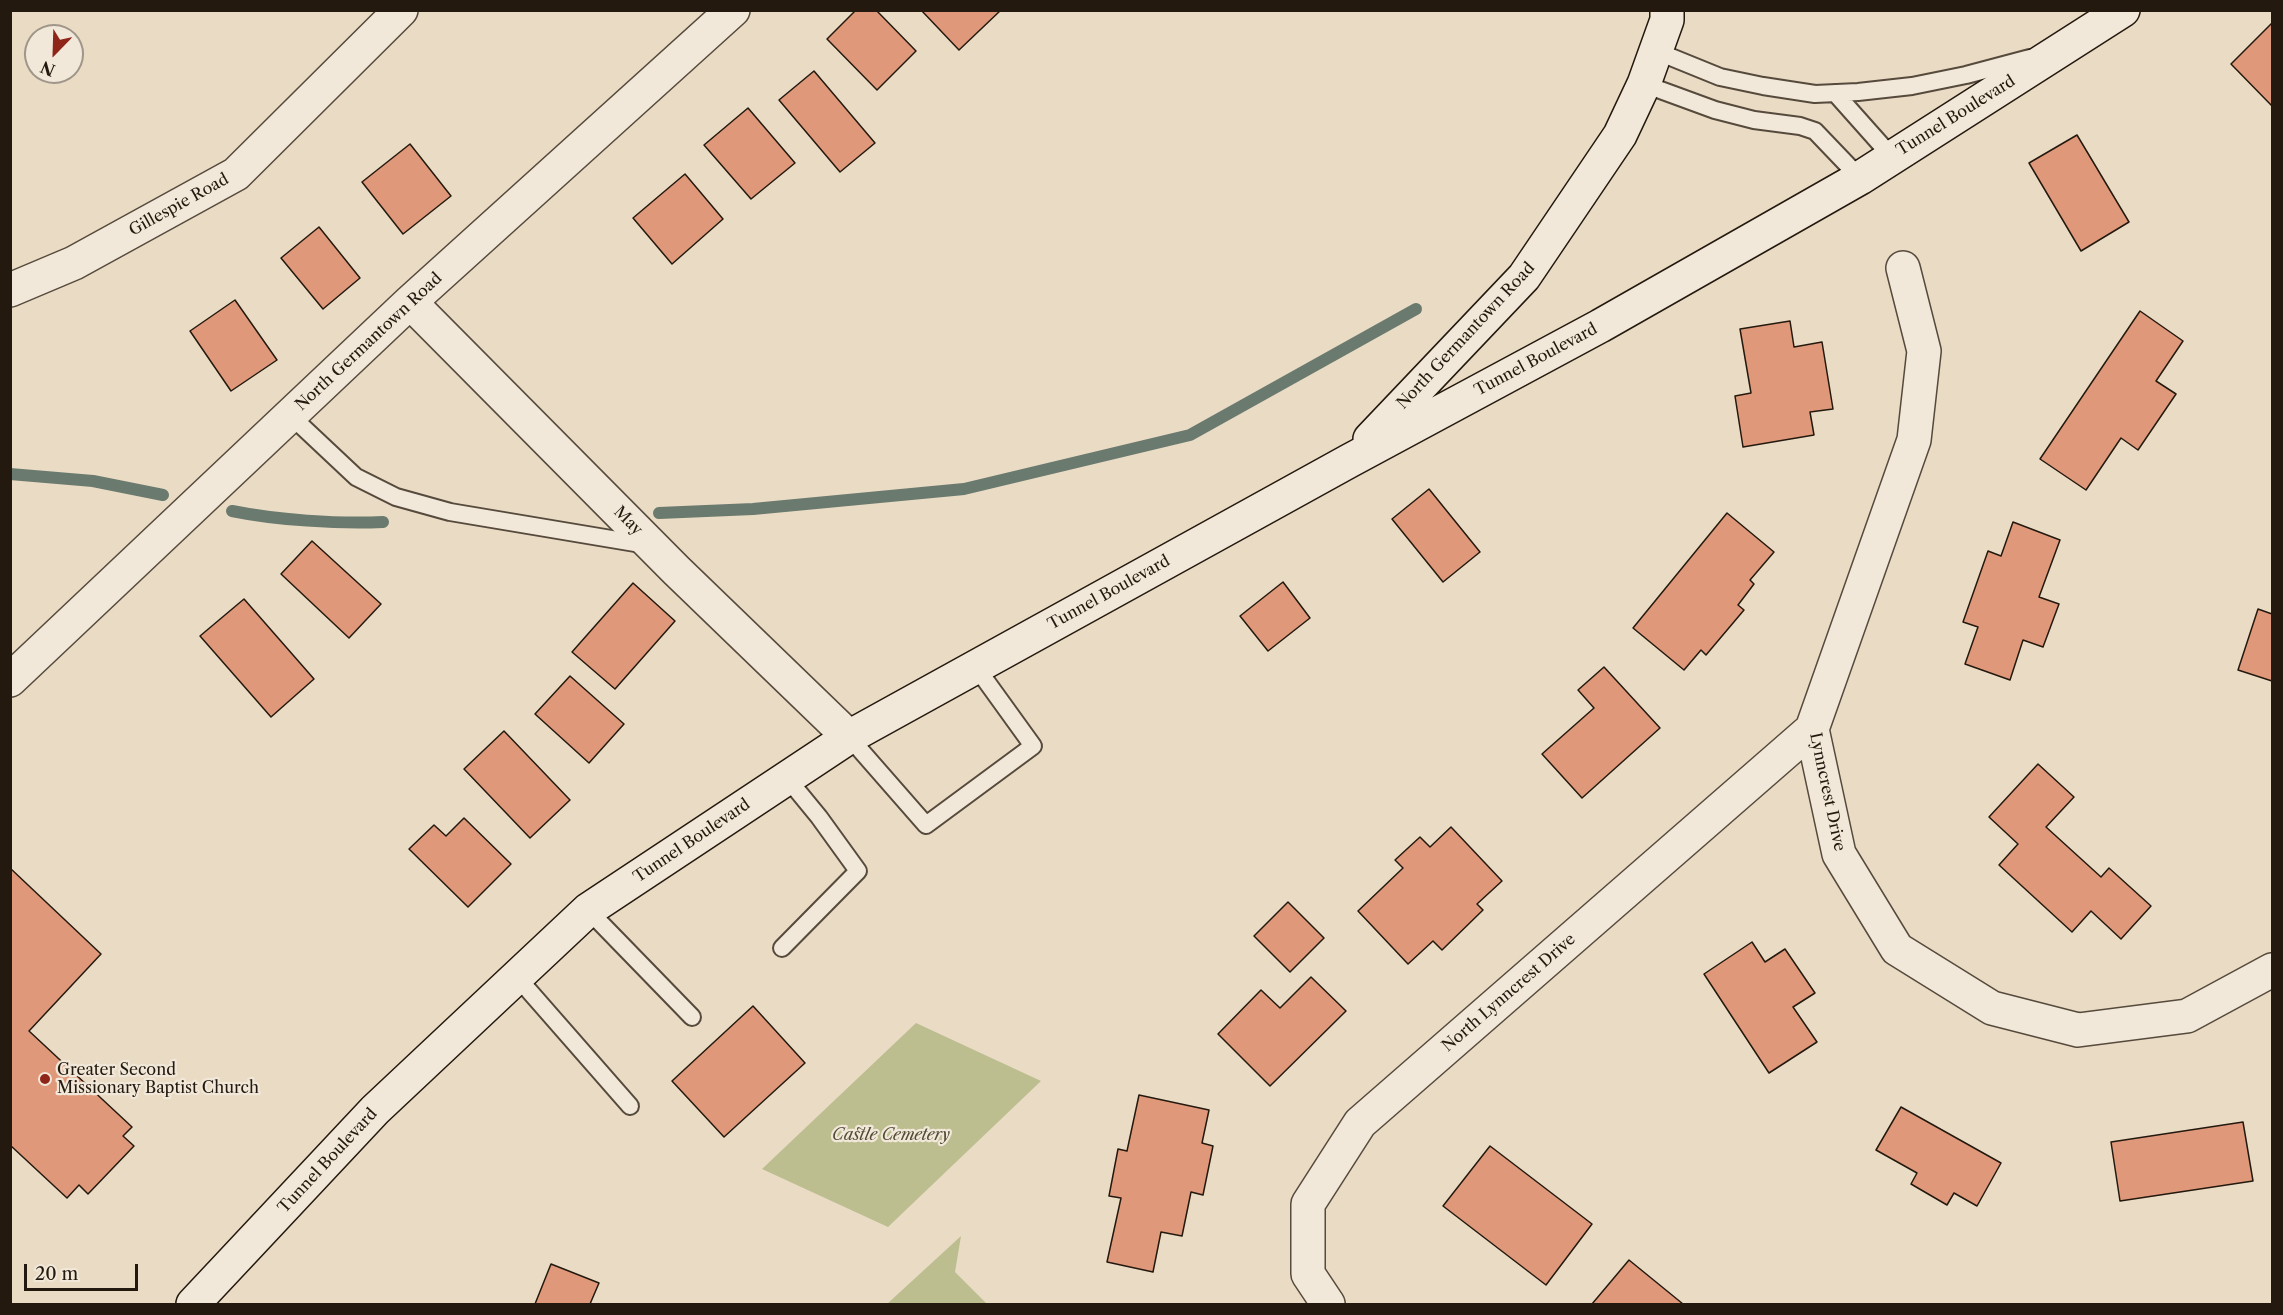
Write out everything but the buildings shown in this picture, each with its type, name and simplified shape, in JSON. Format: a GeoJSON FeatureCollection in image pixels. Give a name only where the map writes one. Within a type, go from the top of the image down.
{"type":"FeatureCollection","features":[{"type":"Feature","properties":{"kind":"street","name":"Gillespie Road"},"geometry":{"type":"LineString","coordinates":[[10,290],[74,263],[236,174],[401,10]]}},
{"type":"Feature","properties":{"kind":"street","name":"North Germantown Road"},"geometry":{"type":"LineString","coordinates":[[10,680],[411,302],[733,10]]}},
{"type":"Feature","properties":{"kind":"street","name":"North Germantown Road"},"geometry":{"type":"LineString","coordinates":[[1349,461],[1524,277],[1620,135],[1644,84],[1667,20],[1667,10]]}},
{"type":"Feature","properties":{"kind":"street","name":"Tunnel Boulevard"},"geometry":{"type":"LineString","coordinates":[[193,1305],[375,1110],[588,910],[849,737],[1349,461],[1600,326],[1860,178],[2122,10]]}},
{"type":"Feature","properties":{"kind":"street","name":"Lynncrest Drive"},"geometry":{"type":"LineString","coordinates":[[1903,268],[1924,351],[1914,440],[1812,729],[1839,854],[1897,949],[1992,1008],[2078,1030],[2187,1016],[2272,970]]}},
{"type":"Feature","properties":{"kind":"street","name":"May"},"geometry":{"type":"LineString","coordinates":[[411,302],[654,546],[849,737]]}},
{"type":"Feature","properties":{"kind":"street","name":"North Lynncrest Drive"},"geometry":{"type":"LineString","coordinates":[[1328,1305],[1308,1274],[1308,1204],[1360,1123],[1812,729]]}},
{"type":"Feature","properties":{"kind":"lane"},"geometry":{"type":"LineString","coordinates":[[1656,51],[1720,77],[1815,94],[1912,86],[1966,75],[2063,49]]}},
{"type":"Feature","properties":{"kind":"lane"},"geometry":{"type":"LineString","coordinates":[[1644,84],[1715,110],[1754,120],[1800,126],[1815,131],[1860,178]]}},
{"type":"Feature","properties":{"kind":"lane"},"geometry":{"type":"LineString","coordinates":[[1835,93],[1892,157]]}},
{"type":"Feature","properties":{"kind":"lane"},"geometry":{"type":"LineString","coordinates":[[290,416],[356,477],[396,496],[450,512],[654,546]]}},
{"type":"Feature","properties":{"kind":"lane"},"geometry":{"type":"LineString","coordinates":[[849,737],[926,825],[1033,746],[976,667]]}},
{"type":"Feature","properties":{"kind":"lane"},"geometry":{"type":"LineString","coordinates":[[782,948],[858,871],[787,778]]}},
{"type":"Feature","properties":{"kind":"lane"},"geometry":{"type":"LineString","coordinates":[[588,910],[692,1017]]}},
{"type":"Feature","properties":{"kind":"lane"},"geometry":{"type":"LineString","coordinates":[[517,977],[630,1106]]}},
{"type":"Feature","properties":{"kind":"green space","name":"Castle Cemetery"},"geometry":{"type":"Polygon","coordinates":[[[916,1023],[1041,1081],[888,1227],[762,1169],[916,1023]]]}},
{"type":"Feature","properties":{"kind":"green space"},"geometry":{"type":"Polygon","coordinates":[[[961,1236],[955,1272],[987,1304],[887,1304],[961,1236]]]}},
{"type":"Feature","properties":{"kind":"waterway"},"geometry":{"type":"LineString","coordinates":[[659,513],[753,509],[964,489],[1190,435],[1416,309]]}},
{"type":"Feature","properties":{"kind":"waterway"},"geometry":{"type":"LineString","coordinates":[[10,474],[93,481],[163,495]]}},
{"type":"Feature","properties":{"kind":"waterway"},"geometry":{"type":"LineString","coordinates":[[232,511],[307,521],[383,522]]}},
{"type":"Feature","properties":{"kind":"place","name":"Greater Second Missionary Baptist Church"},"geometry":{"type":"Point","coordinates":[45,1079]}}]}
